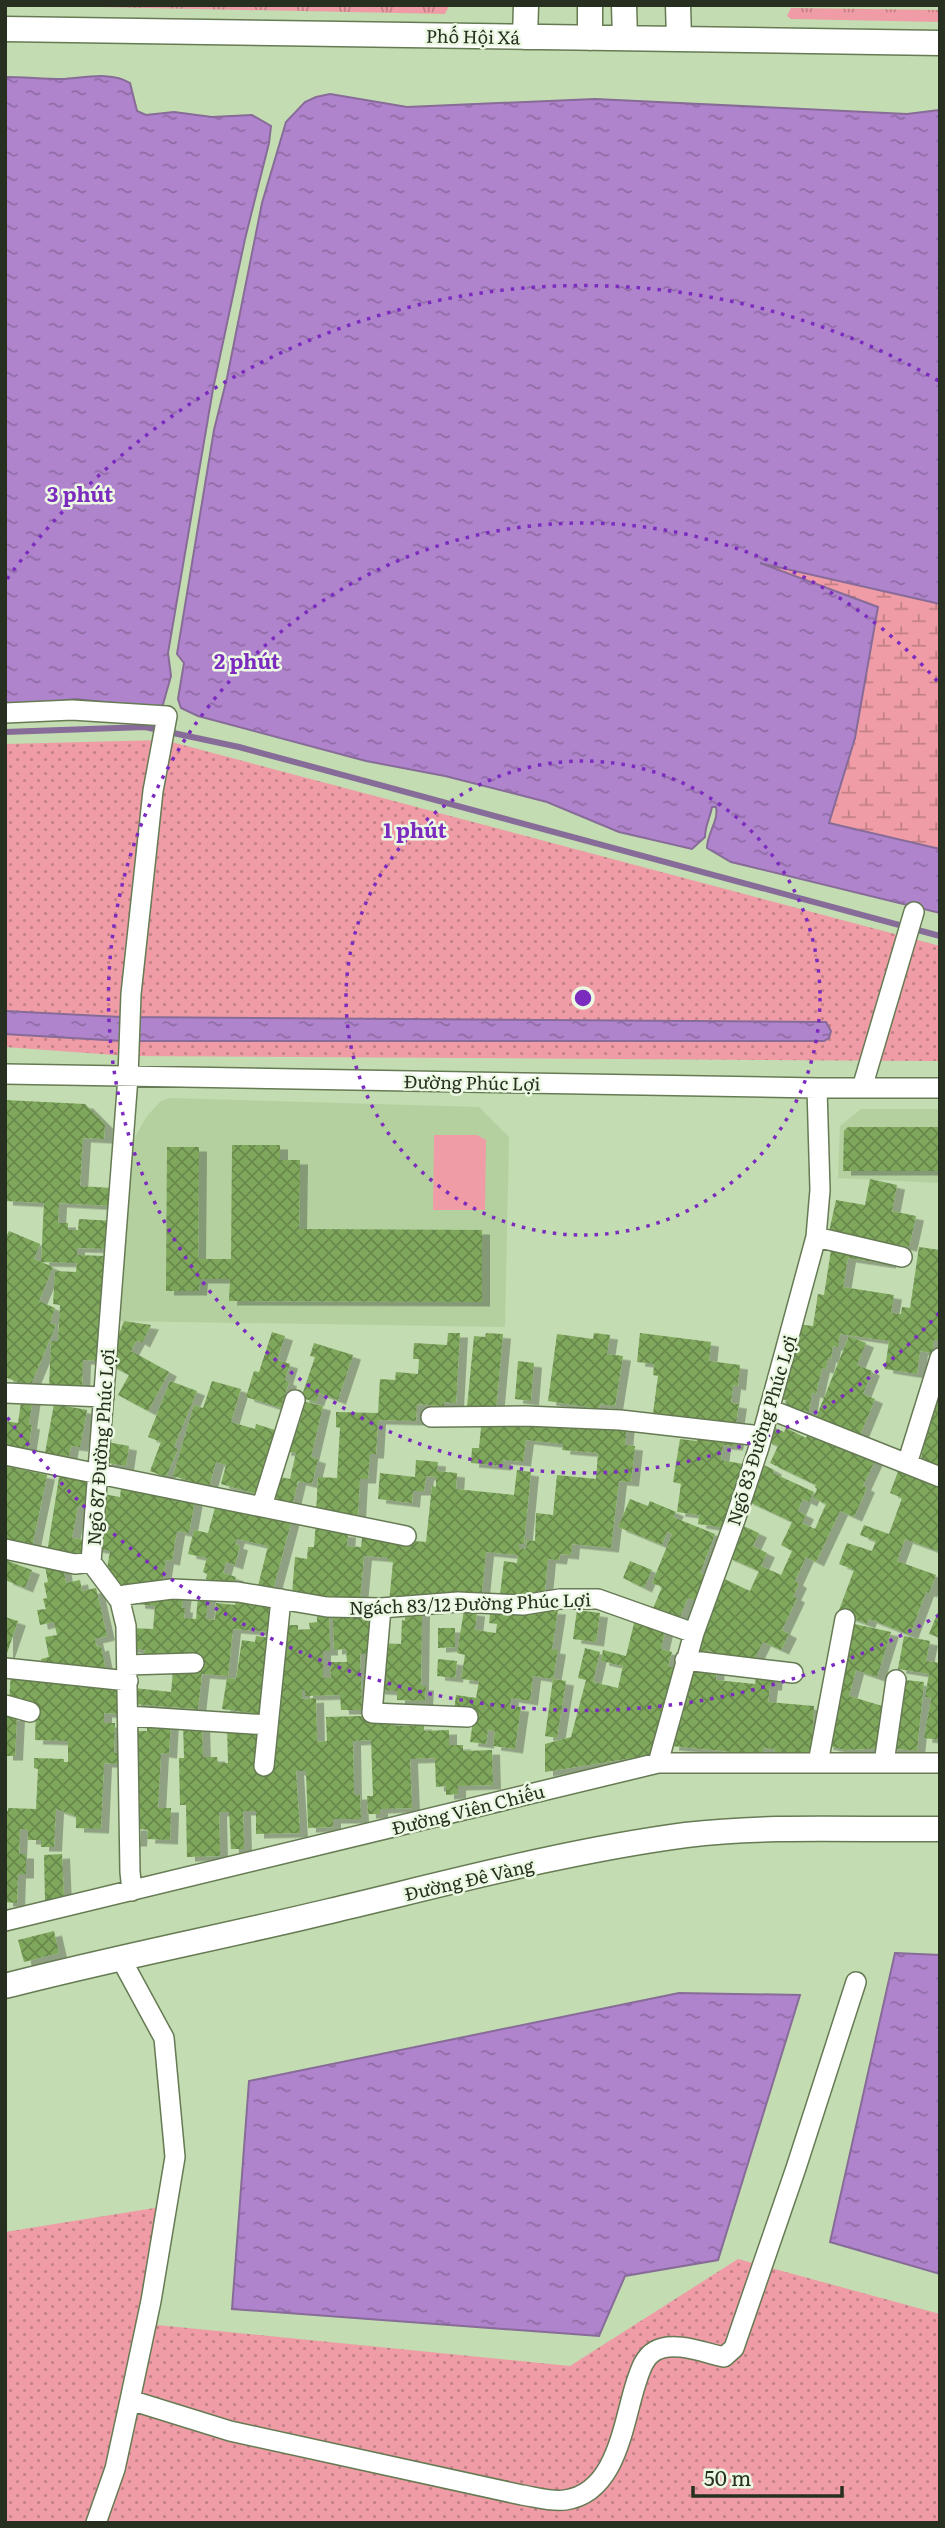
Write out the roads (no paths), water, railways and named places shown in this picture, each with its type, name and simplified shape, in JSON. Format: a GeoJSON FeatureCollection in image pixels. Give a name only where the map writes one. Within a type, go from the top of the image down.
{"type":"FeatureCollection","features":[{"type":"Feature","properties":{"kind":"main road"},"geometry":{"type":"LineString","coordinates":[[525,37],[526,5]]}},
{"type":"Feature","properties":{"kind":"main road"},"geometry":{"type":"LineString","coordinates":[[590,5],[590,38]]}},
{"type":"Feature","properties":{"kind":"main road"},"geometry":{"type":"LineString","coordinates":[[624,5],[625,38]]}},
{"type":"Feature","properties":{"kind":"main road"},"geometry":{"type":"LineString","coordinates":[[678,5],[679,39]]}},
{"type":"Feature","properties":{"kind":"main road","name":"Phố Hội Xá"},"geometry":{"type":"LineString","coordinates":[[5,29],[940,43]]}},
{"type":"Feature","properties":{"kind":"main road","name":"Đường Đê Vàng"},"geometry":{"type":"LineString","coordinates":[[5,1986],[120,1957],[274,1925],[548,1860],[645,1842],[735,1831],[940,1829]]}},
{"type":"Feature","properties":{"kind":"street","name":"Ngõ 87 Đường Phúc Lợi"},"geometry":{"type":"LineString","coordinates":[[5,713],[72,710],[167,716],[153,791],[131,994],[128,1077],[91,1562],[120,1601],[126,1626],[132,1891]]}},
{"type":"Feature","properties":{"kind":"street"},"geometry":{"type":"LineString","coordinates":[[862,1088],[911,923]]}},
{"type":"Feature","properties":{"kind":"street","name":"Đường Phúc Lợi"},"geometry":{"type":"LineString","coordinates":[[5,1074],[940,1088]]}},
{"type":"Feature","properties":{"kind":"street","name":"Ngõ 83 Đường Phúc Lợi"},"geometry":{"type":"LineString","coordinates":[[658,1763],[685,1660],[735,1520],[761,1436],[816,1237],[820,1189],[817,1088]]}},
{"type":"Feature","properties":{"kind":"street"},"geometry":{"type":"LineString","coordinates":[[816,1237],[902,1257]]}},
{"type":"Feature","properties":{"kind":"street"},"geometry":{"type":"LineString","coordinates":[[907,1464],[940,1358]]}},
{"type":"Feature","properties":{"kind":"street"},"geometry":{"type":"LineString","coordinates":[[5,1393],[104,1397]]}},
{"type":"Feature","properties":{"kind":"street"},"geometry":{"type":"LineString","coordinates":[[262,1506],[296,1400]]}},
{"type":"Feature","properties":{"kind":"street"},"geometry":{"type":"LineString","coordinates":[[769,1409],[940,1476]]}},
{"type":"Feature","properties":{"kind":"street"},"geometry":{"type":"LineString","coordinates":[[431,1417],[525,1416],[620,1420],[761,1436]]}},
{"type":"Feature","properties":{"kind":"street"},"geometry":{"type":"LineString","coordinates":[[5,1455],[406,1536]]}},
{"type":"Feature","properties":{"kind":"street"},"geometry":{"type":"LineString","coordinates":[[5,1549],[75,1564],[91,1562]]}},
{"type":"Feature","properties":{"kind":"street","name":"Ngách 83/12 Đường Phúc Lợi"},"geometry":{"type":"LineString","coordinates":[[120,1601],[125,1595],[172,1589],[238,1592],[327,1607],[381,1608],[458,1602],[523,1605],[560,1599],[598,1599],[694,1633]]}},
{"type":"Feature","properties":{"kind":"street"},"geometry":{"type":"LineString","coordinates":[[264,1766],[281,1599]]}},
{"type":"Feature","properties":{"kind":"street"},"geometry":{"type":"LineString","coordinates":[[381,1608],[372,1713],[468,1717]]}},
{"type":"Feature","properties":{"kind":"street"},"geometry":{"type":"LineString","coordinates":[[818,1763],[845,1619]]}},
{"type":"Feature","properties":{"kind":"street"},"geometry":{"type":"LineString","coordinates":[[685,1660],[793,1673]]}},
{"type":"Feature","properties":{"kind":"street"},"geometry":{"type":"LineString","coordinates":[[5,1668],[127,1673],[194,1663]]}},
{"type":"Feature","properties":{"kind":"street"},"geometry":{"type":"LineString","coordinates":[[884,1763],[896,1680]]}},
{"type":"Feature","properties":{"kind":"street"},"geometry":{"type":"LineString","coordinates":[[5,1705],[30,1712]]}},
{"type":"Feature","properties":{"kind":"street"},"geometry":{"type":"LineString","coordinates":[[128,1716],[268,1725]]}},
{"type":"Feature","properties":{"kind":"street","name":"Đường Viên Chiếu"},"geometry":{"type":"LineString","coordinates":[[5,1922],[658,1763],[940,1763]]}},
{"type":"Feature","properties":{"kind":"street"},"geometry":{"type":"LineString","coordinates":[[96,2523],[115,2469],[130,2400],[151,2301],[175,2157],[164,2038],[120,1957]]}},
{"type":"Feature","properties":{"kind":"street"},"geometry":{"type":"LineString","coordinates":[[130,2400],[230,2431],[522,2495],[564,2500],[589,2491],[605,2475],[641,2370],[653,2351],[685,2348],[724,2357],[734,2348],[856,1982]]}},
{"type":"Feature","properties":{"kind":"water"},"geometry":{"type":"Polygon","coordinates":[[[5,77],[114,77],[130,83],[137,111],[146,115],[174,112],[212,117],[252,115],[271,126],[213,389],[168,653],[171,676],[162,708],[75,699],[5,708],[5,77]]]}},
{"type":"Feature","properties":{"kind":"water"},"geometry":{"type":"Polygon","coordinates":[[[330,94],[407,107],[595,99],[907,114],[940,110],[940,604],[760,563],[878,607],[855,738],[829,823],[940,849],[940,913],[731,862],[707,848],[716,817],[716,807],[712,807],[705,837],[692,849],[619,832],[547,802],[445,776],[366,761],[198,716],[181,708],[178,699],[184,663],[177,654],[214,430],[262,203],[286,122],[305,102],[330,94]]]}},
{"type":"Feature","properties":{"kind":"water"},"geometry":{"type":"Polygon","coordinates":[[[5,1011],[121,1017],[826,1022],[831,1031],[829,1038],[824,1041],[122,1041],[5,1034],[5,1011]]]}},
{"type":"Feature","properties":{"kind":"water"},"geometry":{"type":"Polygon","coordinates":[[[895,1953],[940,1955],[940,2274],[830,2242],[895,1953]]]}},
{"type":"Feature","properties":{"kind":"water"},"geometry":{"type":"Polygon","coordinates":[[[679,1993],[800,1995],[718,2260],[625,2276],[599,2336],[232,2309],[249,2081],[679,1993]]]}},
{"type":"Feature","properties":{"kind":"waterway"},"geometry":{"type":"LineString","coordinates":[[5,732],[145,727],[239,747],[940,936]]}}]}
